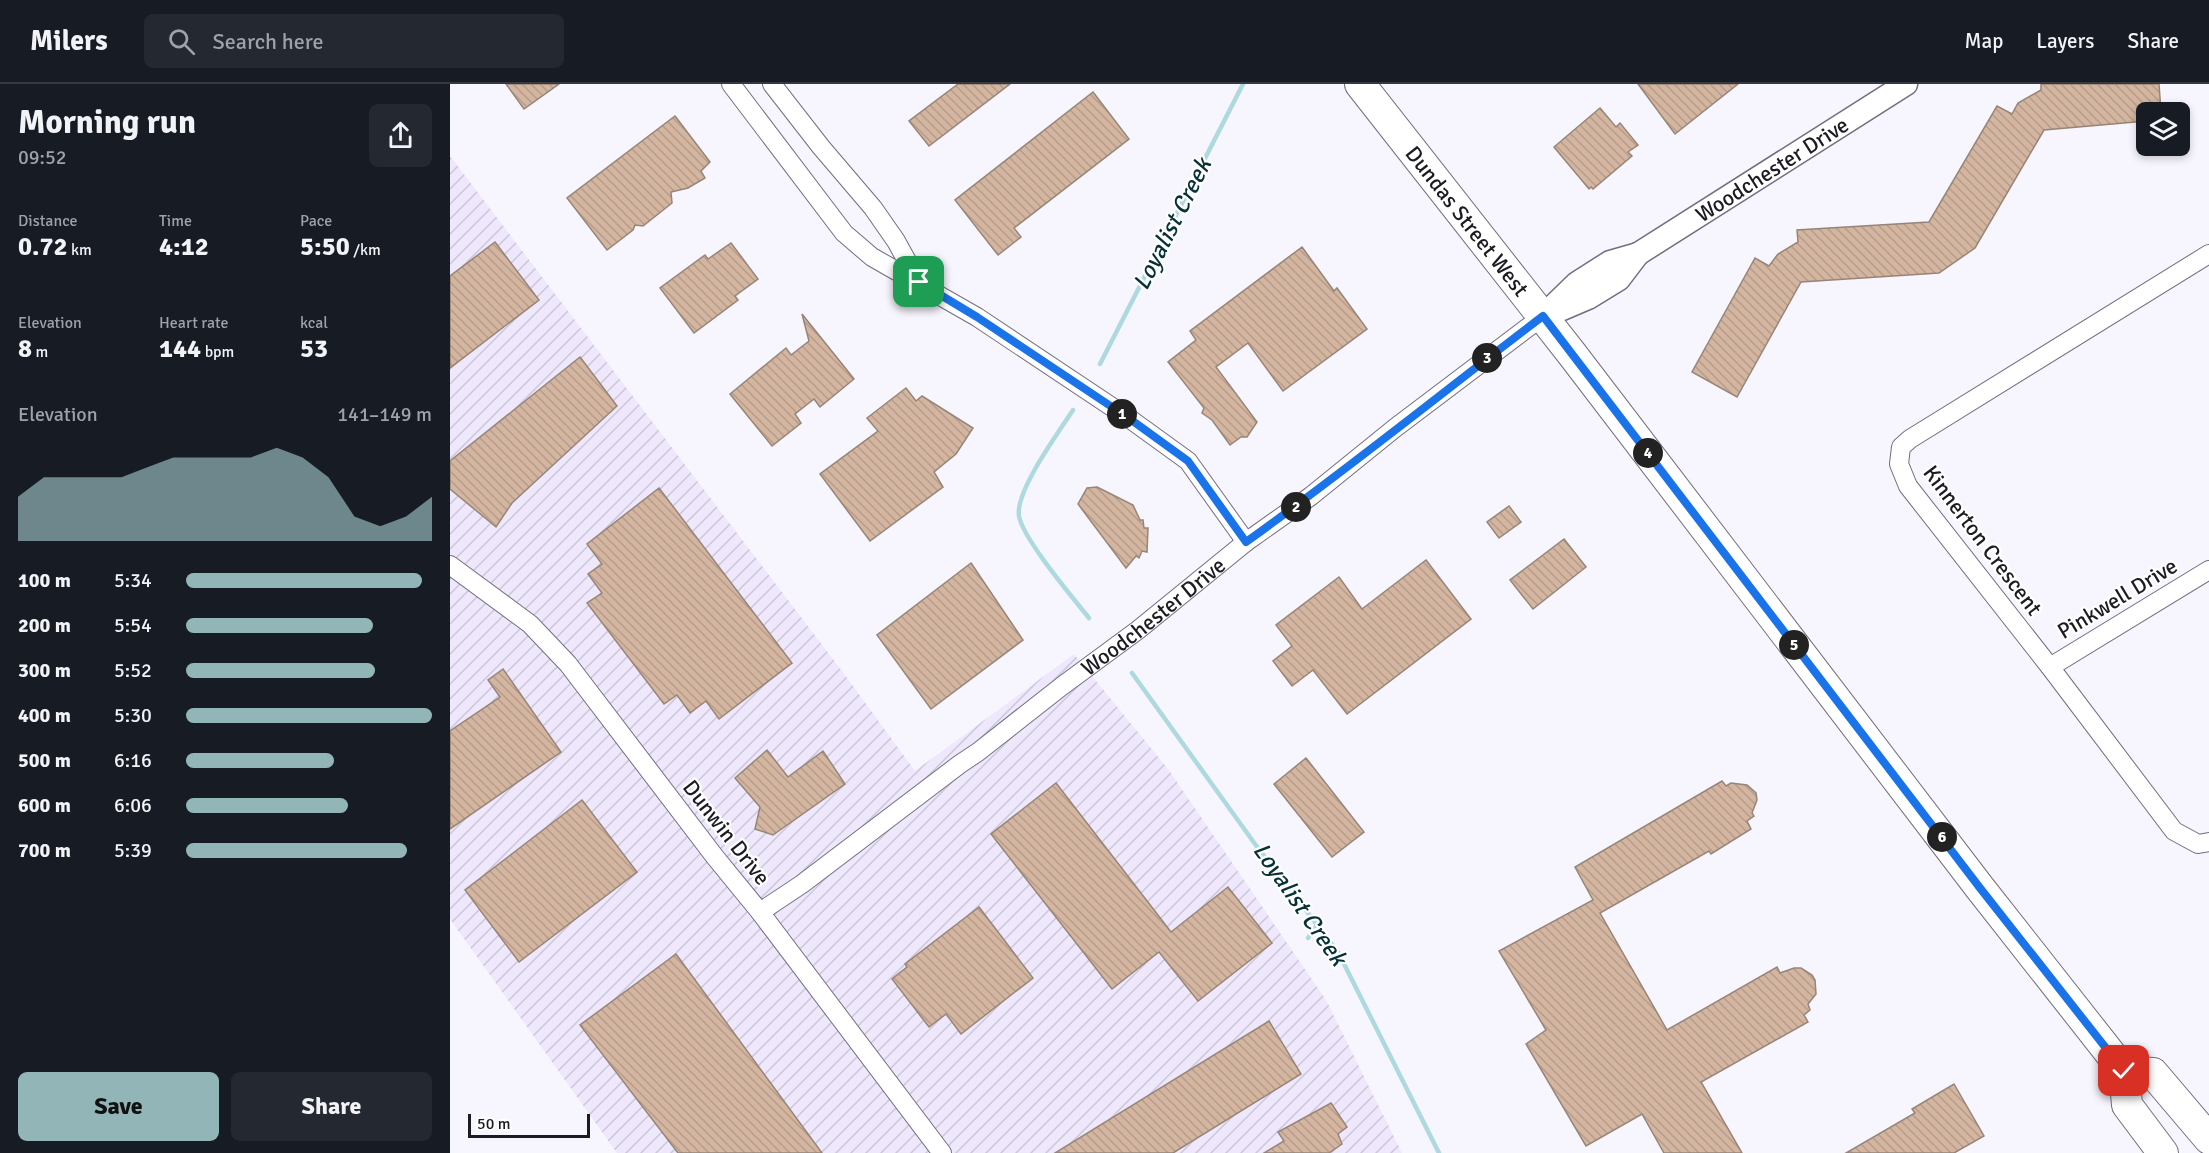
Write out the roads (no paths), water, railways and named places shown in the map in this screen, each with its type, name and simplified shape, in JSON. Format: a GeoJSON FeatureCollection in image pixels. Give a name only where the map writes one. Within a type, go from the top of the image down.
{"type":"FeatureCollection","features":[{"type":"Feature","properties":{"kind":"main road","name":"Dundas Street West"},"geometry":{"type":"LineString","coordinates":[[1360,84],[1543,316],[1980,888],[2124,1071]]}},
{"type":"Feature","properties":{"kind":"main road"},"geometry":{"type":"LineString","coordinates":[[2163,1153],[2127,1105],[2124,1071],[2153,1073],[2209,1139]]}},
{"type":"Feature","properties":{"kind":"street"},"geometry":{"type":"LineString","coordinates":[[731,84],[844,233],[872,257],[919,282],[987,324],[1130,419],[1188,461],[1246,542]]}},
{"type":"Feature","properties":{"kind":"street"},"geometry":{"type":"LineString","coordinates":[[772,84],[873,208],[919,282]]}},
{"type":"Feature","properties":{"kind":"street","name":"Woodchester Drive"},"geometry":{"type":"LineString","coordinates":[[760,912],[802,884],[1138,630],[1246,542],[1311,496],[1395,428],[1543,316],[1585,278],[1610,262],[1638,254],[1906,84]]}},
{"type":"Feature","properties":{"kind":"street","name":"Kinnerton Crescent"},"geometry":{"type":"LineString","coordinates":[[2209,254],[1901,447],[1899,464],[1908,486],[2050,667],[2174,831],[2198,844],[2209,842]]}},
{"type":"Feature","properties":{"kind":"street","name":"Dunwin Drive"},"geometry":{"type":"LineString","coordinates":[[450,565],[530,624],[568,664],[760,912],[942,1153]]}},
{"type":"Feature","properties":{"kind":"street","name":"Pinkwell Drive"},"geometry":{"type":"LineString","coordinates":[[2050,667],[2209,570]]}},
{"type":"Feature","properties":{"kind":"waterway","name":"Loyalist Creek"},"geometry":{"type":"LineString","coordinates":[[1100,364],[1243,84]]}},
{"type":"Feature","properties":{"kind":"waterway","name":"Loyalist Creek"},"geometry":{"type":"LineString","coordinates":[[1073,410],[1031,477],[1024,492],[1019,516],[1029,539],[1089,618]]}},
{"type":"Feature","properties":{"kind":"waterway","name":"Loyalist Creek"},"geometry":{"type":"LineString","coordinates":[[1132,673],[1255,844],[1338,952],[1439,1153]]}},
{"type":"Feature","properties":{"kind":"waterway"},"geometry":{"type":"LineString","coordinates":[[1308,938],[1317,925]]}}]}
